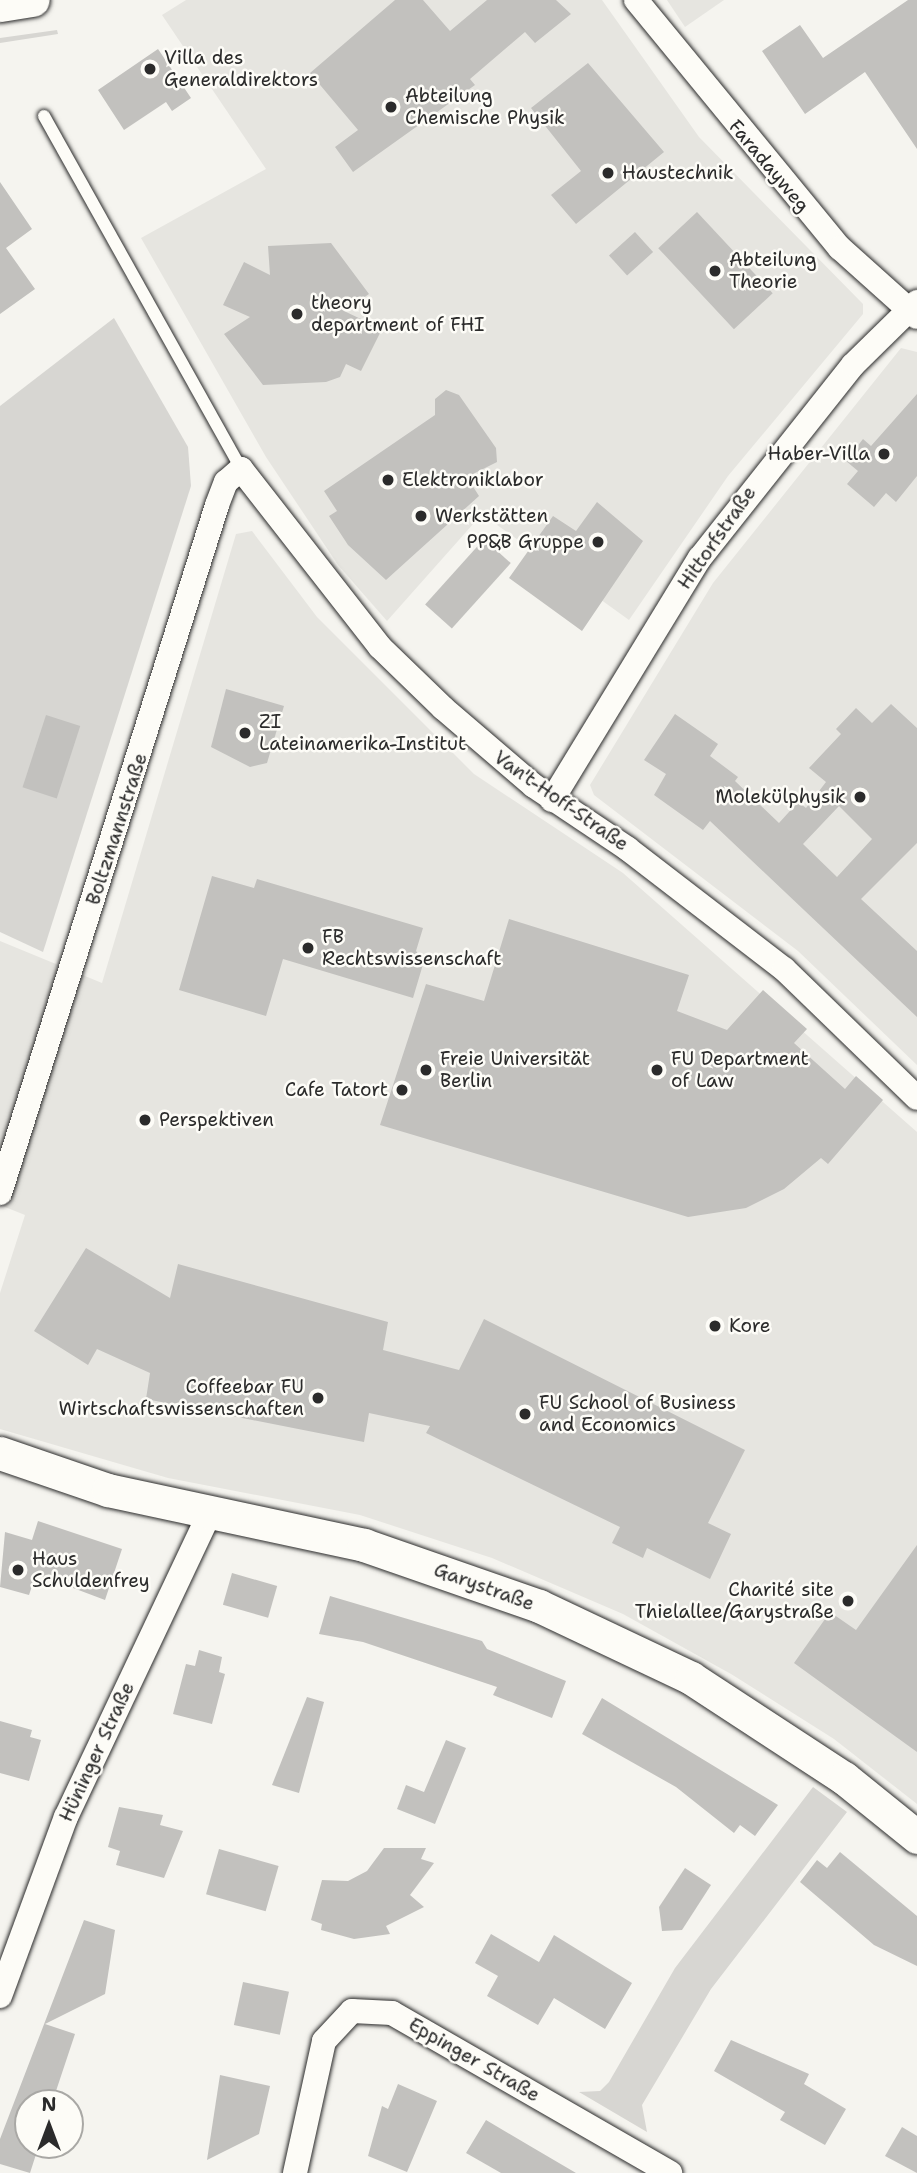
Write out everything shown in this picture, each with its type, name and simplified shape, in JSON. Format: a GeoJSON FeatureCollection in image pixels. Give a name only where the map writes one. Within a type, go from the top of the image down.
{"type":"FeatureCollection","features":[{"type":"Feature","properties":{"kind":"street"},"geometry":{"type":"LineString","coordinates":[[0,5],[33,0]]}},
{"type":"Feature","properties":{"kind":"street","name":"Faradayweg"},"geometry":{"type":"LineString","coordinates":[[636,0],[798,201],[914,310]]}},
{"type":"Feature","properties":{"kind":"street","name":"Hittorfstraße"},"geometry":{"type":"LineString","coordinates":[[552,800],[700,558],[803,425],[914,310]]}},
{"type":"Feature","properties":{"kind":"street","name":"Van't-Hoff-Straße"},"geometry":{"type":"LineString","coordinates":[[241,469],[380,647],[497,758],[552,800],[628,849],[784,969],[917,1098]]}},
{"type":"Feature","properties":{"kind":"street","name":"Boltzmannstraße"},"geometry":{"type":"LineString","coordinates":[[0,1193],[217,505],[226,482],[241,469]]}},
{"type":"Feature","properties":{"kind":"street","name":"Garystraße"},"geometry":{"type":"LineString","coordinates":[[0,1453],[108,1490],[209,1514],[364,1545],[539,1606],[691,1678],[844,1778],[917,1837]]}},
{"type":"Feature","properties":{"kind":"street","name":"Hüninger Straße"},"geometry":{"type":"LineString","coordinates":[[0,1996],[66,1816],[209,1514]]}},
{"type":"Feature","properties":{"kind":"street","name":"Eppinger Straße"},"geometry":{"type":"LineString","coordinates":[[295,2173],[324,2041],[352,2011],[392,2013],[670,2173]]}},
{"type":"Feature","properties":{"kind":"lane"},"geometry":{"type":"LineString","coordinates":[[44,116],[241,469]]}},
{"type":"Feature","properties":{"kind":"shaded area"},"geometry":{"type":"Polygon","coordinates":[[[186,0],[602,0],[699,137],[863,304],[863,314],[728,476],[629,620],[482,514],[387,621],[338,565],[266,457],[141,238],[266,169],[162,15],[186,0]]]}},
{"type":"Feature","properties":{"kind":"shaded area"},"geometry":{"type":"Polygon","coordinates":[[[667,0],[724,0],[685,27],[667,0]]]}},
{"type":"Feature","properties":{"kind":"shaded area"},"geometry":{"type":"Polygon","coordinates":[[[57,30],[58,34],[0,43],[0,38],[57,30]]]}},
{"type":"Feature","properties":{"kind":"shaded area"},"geometry":{"type":"Polygon","coordinates":[[[114,318],[188,447],[191,486],[43,952],[0,932],[0,406],[114,318]]]}},
{"type":"Feature","properties":{"kind":"shaded area"},"geometry":{"type":"Polygon","coordinates":[[[901,348],[917,352],[917,1065],[798,951],[594,795],[590,785],[713,583],[901,348]]]}},
{"type":"Feature","properties":{"kind":"shaded area","name":"Freie Universität Berlin"},"geometry":{"type":"Polygon","coordinates":[[[252,531],[317,617],[474,774],[623,873],[917,1132],[917,1804],[834,1739],[731,1674],[623,1614],[492,1558],[360,1515],[168,1478],[0,1429],[0,1293],[25,1215],[0,1205],[0,941],[102,983],[236,534],[252,531]]]}},
{"type":"Feature","properties":{"kind":"shaded area"},"geometry":{"type":"Polygon","coordinates":[[[813,1787],[847,1812],[711,1989],[642,2105],[647,2132],[579,2092],[600,2091],[609,2082],[675,1968],[813,1787]]]}},
{"type":"Feature","properties":{"kind":"building","name":"Abteilung Chemische Physik"},"geometry":{"type":"Polygon","coordinates":[[[395,0],[423,0],[450,31],[487,0],[556,0],[571,14],[535,43],[525,32],[470,79],[475,85],[353,172],[335,147],[358,130],[310,73],[395,0]]]}},
{"type":"Feature","properties":{"kind":"building"},"geometry":{"type":"Polygon","coordinates":[[[908,0],[917,0],[917,149],[865,72],[805,114],[762,51],[800,25],[823,58],[908,0]]]}},
{"type":"Feature","properties":{"kind":"building","name":"Villa des Generaldirektors"},"geometry":{"type":"Polygon","coordinates":[[[158,49],[191,98],[172,111],[166,102],[124,130],[98,90],[158,49]]]}},
{"type":"Feature","properties":{"kind":"building"},"geometry":{"type":"Polygon","coordinates":[[[588,63],[664,152],[576,224],[551,195],[581,171],[531,108],[588,63]]]}},
{"type":"Feature","properties":{"kind":"building"},"geometry":{"type":"Polygon","coordinates":[[[0,182],[32,229],[6,248],[35,289],[0,314],[0,182]]]}},
{"type":"Feature","properties":{"kind":"building","name":"Abteilung Theorie"},"geometry":{"type":"Polygon","coordinates":[[[697,212],[773,293],[734,329],[658,248],[697,212]]]}},
{"type":"Feature","properties":{"kind":"building"},"geometry":{"type":"Polygon","coordinates":[[[635,232],[653,252],[627,275],[609,255],[635,232]]]}},
{"type":"Feature","properties":{"kind":"building","name":"theory department of FHI"},"geometry":{"type":"Polygon","coordinates":[[[331,243],[369,294],[344,311],[382,329],[361,371],[346,364],[340,377],[326,382],[263,385],[224,334],[250,317],[223,305],[244,262],[270,275],[268,246],[331,243]]]}},
{"type":"Feature","properties":{"kind":"building"},"geometry":{"type":"Polygon","coordinates":[[[446,390],[459,395],[496,448],[497,462],[467,477],[479,496],[386,580],[348,545],[329,516],[337,511],[324,491],[435,415],[435,399],[446,390]]]}},
{"type":"Feature","properties":{"kind":"building","name":"Haber-Villa"},"geometry":{"type":"Polygon","coordinates":[[[917,394],[917,476],[896,502],[886,493],[874,507],[847,484],[858,471],[846,461],[863,439],[871,446],[917,394]]]}},
{"type":"Feature","properties":{"kind":"building"},"geometry":{"type":"Polygon","coordinates":[[[597,502],[643,541],[582,631],[509,578],[553,516],[576,531],[597,502]]]}},
{"type":"Feature","properties":{"kind":"building"},"geometry":{"type":"Polygon","coordinates":[[[484,539],[511,563],[452,628],[425,604],[484,539]]]}},
{"type":"Feature","properties":{"kind":"building","name":"ZI Lateinamerika-Institut"},"geometry":{"type":"Polygon","coordinates":[[[226,689],[284,706],[267,763],[250,767],[211,747],[226,689]]]}},
{"type":"Feature","properties":{"kind":"building"},"geometry":{"type":"Polygon","coordinates":[[[891,704],[917,728],[917,843],[861,899],[917,951],[917,1017],[710,821],[703,830],[654,795],[666,774],[644,760],[675,714],[718,744],[710,756],[738,777],[735,781],[779,823],[798,802],[806,808],[826,782],[809,768],[841,734],[836,729],[856,708],[872,723],[891,704]],[[839,806],[803,844],[837,877],[872,839],[839,806]]]}},
{"type":"Feature","properties":{"kind":"building"},"geometry":{"type":"Polygon","coordinates":[[[46,715],[80,726],[57,798],[23,787],[46,715]]]}},
{"type":"Feature","properties":{"kind":"building","name":"FB Rechtswissenschaft"},"geometry":{"type":"Polygon","coordinates":[[[212,876],[254,888],[257,879],[423,928],[416,951],[424,961],[413,998],[283,959],[266,1016],[179,990],[212,876]]]}},
{"type":"Feature","properties":{"kind":"building","name":"FU Department of Law"},"geometry":{"type":"Polygon","coordinates":[[[509,919],[689,975],[677,1011],[727,1030],[763,990],[807,1029],[794,1043],[845,1089],[856,1076],[883,1100],[828,1164],[821,1158],[784,1189],[746,1208],[688,1217],[380,1125],[426,984],[484,1001],[509,919]]]}},
{"type":"Feature","properties":{"kind":"building","name":"FU School of Business and Economics"},"geometry":{"type":"Polygon","coordinates":[[[86,1248],[170,1298],[178,1264],[388,1322],[383,1350],[459,1370],[484,1319],[745,1450],[708,1523],[731,1534],[710,1579],[647,1548],[643,1558],[612,1543],[620,1527],[426,1433],[430,1426],[369,1413],[364,1442],[146,1399],[150,1373],[97,1349],[88,1365],[34,1331],[86,1248]]]}},
{"type":"Feature","properties":{"kind":"building"},"geometry":{"type":"Polygon","coordinates":[[[38,1521],[122,1549],[105,1600],[36,1574],[29,1595],[0,1587],[5,1532],[32,1540],[38,1521]]]}},
{"type":"Feature","properties":{"kind":"building"},"geometry":{"type":"Polygon","coordinates":[[[917,1545],[917,1752],[794,1663],[830,1612],[856,1630],[917,1545]]]}},
{"type":"Feature","properties":{"kind":"building"},"geometry":{"type":"Polygon","coordinates":[[[232,1573],[277,1586],[268,1618],[223,1605],[232,1573]]]}},
{"type":"Feature","properties":{"kind":"building"},"geometry":{"type":"Polygon","coordinates":[[[330,1596],[482,1641],[487,1649],[566,1681],[552,1718],[493,1695],[497,1687],[363,1642],[319,1634],[330,1596]]]}},
{"type":"Feature","properties":{"kind":"building"},"geometry":{"type":"Polygon","coordinates":[[[199,1650],[222,1657],[219,1672],[225,1674],[212,1724],[173,1714],[186,1664],[195,1666],[199,1650]]]}},
{"type":"Feature","properties":{"kind":"building"},"geometry":{"type":"Polygon","coordinates":[[[307,1697],[324,1702],[299,1793],[272,1785],[307,1697]]]}},
{"type":"Feature","properties":{"kind":"building"},"geometry":{"type":"Polygon","coordinates":[[[602,1698],[778,1805],[755,1836],[740,1825],[734,1833],[676,1787],[582,1734],[602,1698]]]}},
{"type":"Feature","properties":{"kind":"building"},"geometry":{"type":"Polygon","coordinates":[[[0,1721],[32,1730],[30,1737],[41,1740],[29,1781],[0,1773],[0,1721]]]}},
{"type":"Feature","properties":{"kind":"building"},"geometry":{"type":"Polygon","coordinates":[[[446,1740],[466,1748],[435,1824],[397,1809],[406,1785],[424,1792],[446,1740]]]}},
{"type":"Feature","properties":{"kind":"building"},"geometry":{"type":"Polygon","coordinates":[[[119,1807],[163,1815],[160,1825],[183,1831],[164,1878],[116,1865],[120,1851],[108,1847],[119,1807]]]}},
{"type":"Feature","properties":{"kind":"building"},"geometry":{"type":"Polygon","coordinates":[[[384,1848],[426,1848],[421,1859],[434,1863],[410,1895],[424,1907],[386,1926],[390,1934],[354,1939],[321,1930],[322,1924],[311,1920],[322,1880],[348,1881],[367,1871],[384,1848]]]}},
{"type":"Feature","properties":{"kind":"building"},"geometry":{"type":"Polygon","coordinates":[[[219,1849],[279,1866],[266,1911],[206,1894],[219,1849]]]}},
{"type":"Feature","properties":{"kind":"building"},"geometry":{"type":"Polygon","coordinates":[[[840,1852],[917,1916],[917,1966],[874,1945],[800,1882],[817,1860],[827,1868],[840,1852]]]}},
{"type":"Feature","properties":{"kind":"building"},"geometry":{"type":"Polygon","coordinates":[[[685,1868],[711,1885],[682,1930],[662,1931],[659,1907],[685,1868]]]}},
{"type":"Feature","properties":{"kind":"building"},"geometry":{"type":"Polygon","coordinates":[[[84,1920],[115,1930],[105,1994],[45,2024],[75,2034],[57,2089],[19,2089],[84,1920]]]}},
{"type":"Feature","properties":{"kind":"building"},"geometry":{"type":"Polygon","coordinates":[[[491,1934],[539,1962],[554,1935],[632,1983],[605,2029],[554,1998],[538,2025],[487,1996],[498,1976],[475,1963],[491,1934]]]}},
{"type":"Feature","properties":{"kind":"building"},"geometry":{"type":"Polygon","coordinates":[[[243,1982],[289,1992],[280,2035],[234,2025],[243,1982]]]}},
{"type":"Feature","properties":{"kind":"building"},"geometry":{"type":"Polygon","coordinates":[[[731,2040],[809,2074],[804,2084],[846,2109],[825,2145],[780,2120],[785,2112],[714,2071],[731,2040]]]}},
{"type":"Feature","properties":{"kind":"building"},"geometry":{"type":"Polygon","coordinates":[[[220,2075],[270,2086],[259,2134],[207,2160],[220,2075]]]}},
{"type":"Feature","properties":{"kind":"building"},"geometry":{"type":"Polygon","coordinates":[[[398,2084],[437,2101],[407,2172],[368,2156],[382,2106],[388,2109],[398,2084]]]}},
{"type":"Feature","properties":{"kind":"building"},"geometry":{"type":"Polygon","coordinates":[[[14,2102],[14,2159],[34,2159],[30,2173],[0,2164],[0,2139],[14,2102]]]}},
{"type":"Feature","properties":{"kind":"building"},"geometry":{"type":"Polygon","coordinates":[[[486,2120],[576,2173],[501,2173],[466,2153],[486,2120]]]}},
{"type":"Feature","properties":{"kind":"building"},"geometry":{"type":"Polygon","coordinates":[[[902,2127],[917,2136],[917,2173],[885,2156],[902,2127]]]}},
{"type":"Feature","properties":{"kind":"place","name":"Villa des Generaldirektors"},"geometry":{"type":"Point","coordinates":[150,69]}},
{"type":"Feature","properties":{"kind":"place","name":"Abteilung Chemische Physik"},"geometry":{"type":"Point","coordinates":[391,107]}},
{"type":"Feature","properties":{"kind":"place","name":"Haustechnik"},"geometry":{"type":"Point","coordinates":[608,173]}},
{"type":"Feature","properties":{"kind":"place","name":"Abteilung Theorie"},"geometry":{"type":"Point","coordinates":[715,271]}},
{"type":"Feature","properties":{"kind":"place","name":"theory department of FHI"},"geometry":{"type":"Point","coordinates":[297,314]}},
{"type":"Feature","properties":{"kind":"place","name":"Haber-Villa"},"geometry":{"type":"Point","coordinates":[884,454]}},
{"type":"Feature","properties":{"kind":"place","name":"Elektroniklabor"},"geometry":{"type":"Point","coordinates":[388,480]}},
{"type":"Feature","properties":{"kind":"place","name":"Werkstätten"},"geometry":{"type":"Point","coordinates":[421,516]}},
{"type":"Feature","properties":{"kind":"place","name":"PP&B Gruppe"},"geometry":{"type":"Point","coordinates":[598,542]}},
{"type":"Feature","properties":{"kind":"place","name":"ZI Lateinamerika-Institut"},"geometry":{"type":"Point","coordinates":[245,733]}},
{"type":"Feature","properties":{"kind":"place","name":"Molekülphysik"},"geometry":{"type":"Point","coordinates":[860,797]}},
{"type":"Feature","properties":{"kind":"place","name":"FB Rechtswissenschaft"},"geometry":{"type":"Point","coordinates":[308,948]}},
{"type":"Feature","properties":{"kind":"place","name":"Freie Universität Berlin"},"geometry":{"type":"Point","coordinates":[426,1070]}},
{"type":"Feature","properties":{"kind":"place","name":"FU Department of Law"},"geometry":{"type":"Point","coordinates":[657,1070]}},
{"type":"Feature","properties":{"kind":"place","name":"Cafe Tatort"},"geometry":{"type":"Point","coordinates":[402,1090]}},
{"type":"Feature","properties":{"kind":"place","name":"Perspektiven"},"geometry":{"type":"Point","coordinates":[145,1120]}},
{"type":"Feature","properties":{"kind":"place","name":"Kore"},"geometry":{"type":"Point","coordinates":[715,1326]}},
{"type":"Feature","properties":{"kind":"place","name":"Coffeebar FU Wirtschaftswissenschaften"},"geometry":{"type":"Point","coordinates":[318,1398]}},
{"type":"Feature","properties":{"kind":"place","name":"FU School of Business and Economics"},"geometry":{"type":"Point","coordinates":[525,1414]}},
{"type":"Feature","properties":{"kind":"place","name":"Haus Schuldenfrey"},"geometry":{"type":"Point","coordinates":[18,1570]}},
{"type":"Feature","properties":{"kind":"place","name":"Charité site Thielallee/Garystraße"},"geometry":{"type":"Point","coordinates":[848,1601]}}]}
